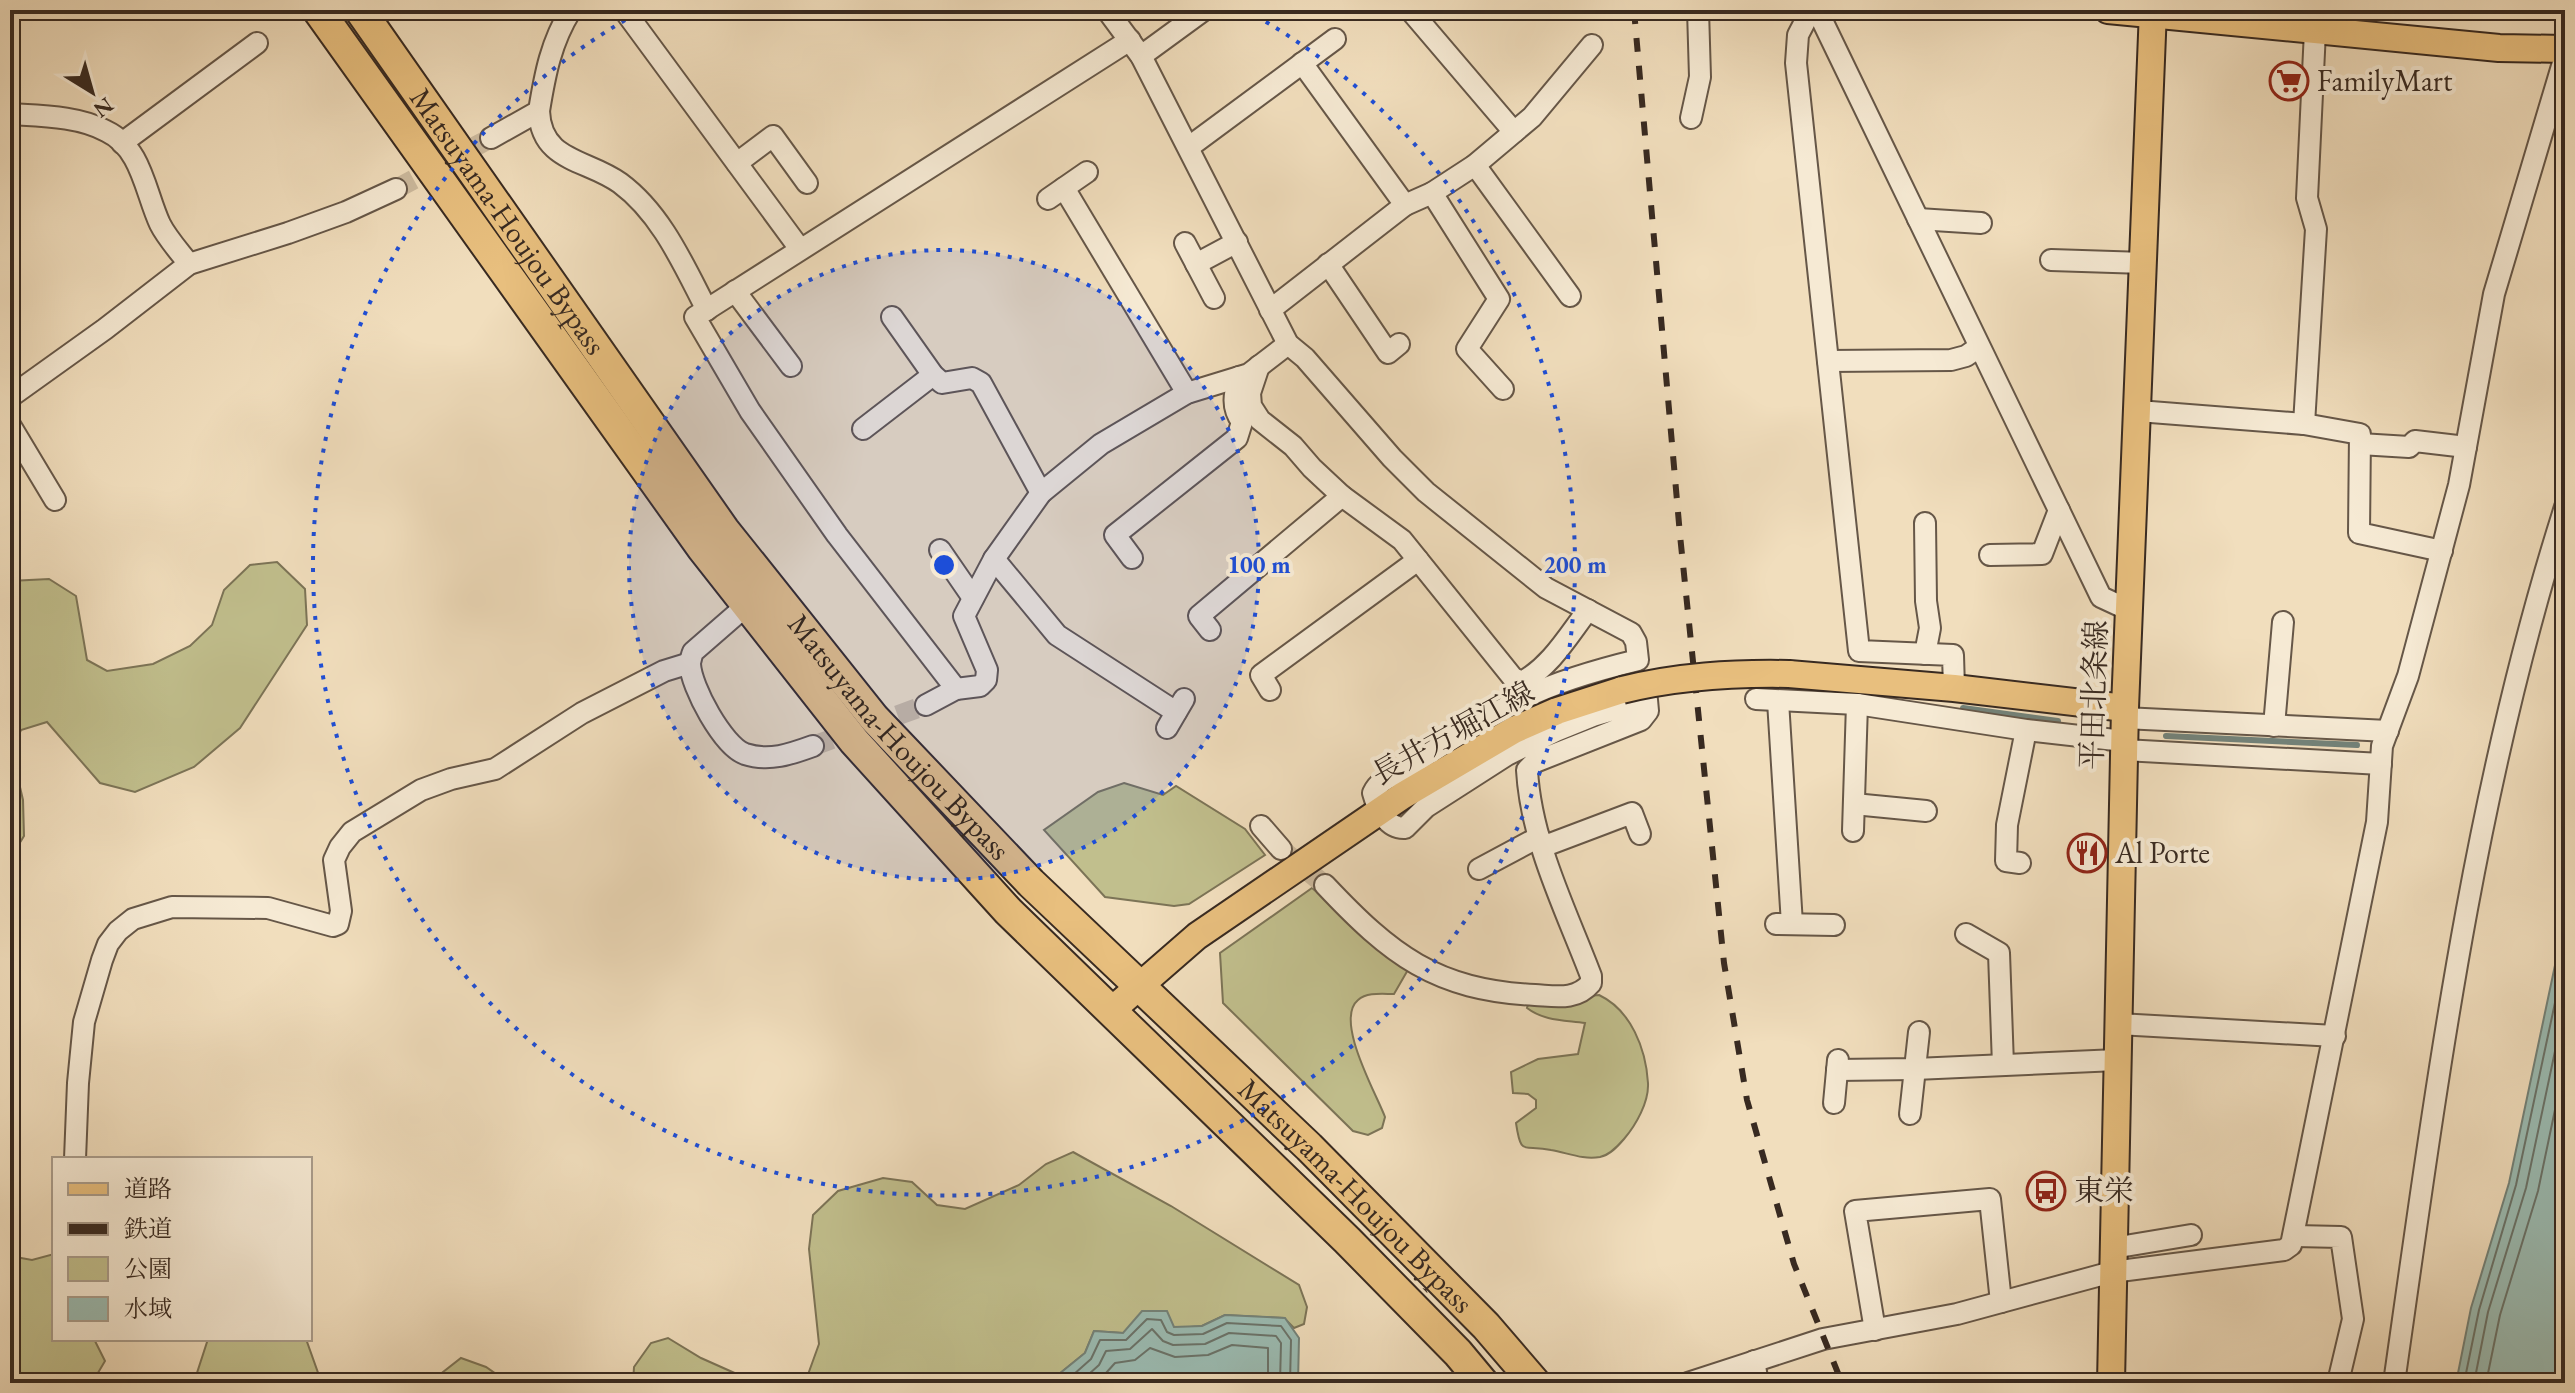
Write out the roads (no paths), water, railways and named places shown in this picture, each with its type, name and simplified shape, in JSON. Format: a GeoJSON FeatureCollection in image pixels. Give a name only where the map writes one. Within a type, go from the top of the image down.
{"type":"FeatureCollection","features":[{"type":"Feature","properties":{"kind":"highway","name":"Matsuyama-Houjou Bypass"},"geometry":{"type":"LineString","coordinates":[[318,10],[703,549],[865,753],[1008,911],[1347,1240],[1458,1353],[1483,1383]]}},
{"type":"Feature","properties":{"kind":"highway","name":"Matsuyama-Houjou Bypass"},"geometry":{"type":"LineString","coordinates":[[360,10],[724,530],[874,718],[1031,883],[1309,1147],[1486,1326],[1535,1383]]}},
{"type":"Feature","properties":{"kind":"main road"},"geometry":{"type":"LineString","coordinates":[[2108,10],[2499,48],[2565,49]]}},
{"type":"Feature","properties":{"kind":"main road","name":"平田北条線"},"geometry":{"type":"LineString","coordinates":[[2111,1383],[2124,729],[2153,13]]}},
{"type":"Feature","properties":{"kind":"main road","name":"長井方堀江線"},"geometry":{"type":"LineString","coordinates":[[1112,1010],[1197,936],[1380,811],[1514,730],[1557,711],[1622,690],[1666,679],[1719,674],[1789,674],[1954,688],[2124,729]]}},
{"type":"Feature","properties":{"kind":"street"},"geometry":{"type":"LineString","coordinates":[[571,10],[547,61],[539,111],[540,129],[546,140],[563,155],[593,167],[622,184],[646,208],[669,239],[707,310]]}},
{"type":"Feature","properties":{"kind":"street"},"geometry":{"type":"LineString","coordinates":[[624,10],[800,249]]}},
{"type":"Feature","properties":{"kind":"street"},"geometry":{"type":"LineString","coordinates":[[1107,10],[1136,48],[1288,344],[1305,358],[1392,458],[1426,492],[1546,588],[1631,633],[1636,642],[1648,711],[1641,720],[1535,762],[1527,770],[1529,804],[1591,976],[1591,983],[1586,989],[1569,997],[1510,994],[1451,981],[1415,965],[1363,925],[1325,885]]}},
{"type":"Feature","properties":{"kind":"street"},"geometry":{"type":"LineString","coordinates":[[956,689],[837,535],[750,411],[695,317],[800,249],[1204,10]]}},
{"type":"Feature","properties":{"kind":"street"},"geometry":{"type":"LineString","coordinates":[[1410,10],[1514,132]]}},
{"type":"Feature","properties":{"kind":"street"},"geometry":{"type":"LineString","coordinates":[[1691,118],[1700,77],[1698,10]]}},
{"type":"Feature","properties":{"kind":"street"},"geometry":{"type":"LineString","coordinates":[[1811,10],[1798,35],[1796,63],[1859,651],[1953,655],[1954,688]]}},
{"type":"Feature","properties":{"kind":"street"},"geometry":{"type":"LineString","coordinates":[[1817,10],[2101,597],[2129,610]]}},
{"type":"Feature","properties":{"kind":"street"},"geometry":{"type":"LineString","coordinates":[[2304,424],[2316,229],[2307,198],[2315,31]]}},
{"type":"Feature","properties":{"kind":"street"},"geometry":{"type":"LineString","coordinates":[[1189,147],[1335,39]]}},
{"type":"Feature","properties":{"kind":"street"},"geometry":{"type":"LineString","coordinates":[[122,143],[257,43]]}},
{"type":"Feature","properties":{"kind":"street"},"geometry":{"type":"LineString","coordinates":[[1270,310],[1405,205],[1432,193],[1475,165],[1556,90],[1592,45]]}},
{"type":"Feature","properties":{"kind":"street"},"geometry":{"type":"LineString","coordinates":[[2113,1260],[2284,1250],[2291,1245],[2295,1236],[2377,822],[2382,746],[2408,676],[2442,551],[2466,447],[2494,294],[2565,56]]}},
{"type":"Feature","properties":{"kind":"street"},"geometry":{"type":"LineString","coordinates":[[1302,63],[1405,205]]}},
{"type":"Feature","properties":{"kind":"street"},"geometry":{"type":"LineString","coordinates":[[491,138],[539,111]]}},
{"type":"Feature","properties":{"kind":"street"},"geometry":{"type":"LineString","coordinates":[[10,114],[75,121],[108,131],[122,143],[139,166],[161,227],[189,264]]}},
{"type":"Feature","properties":{"kind":"street"},"geometry":{"type":"LineString","coordinates":[[737,163],[773,136],[807,183]]}},
{"type":"Feature","properties":{"kind":"street"},"geometry":{"type":"LineString","coordinates":[[1475,165],[1570,296]]}},
{"type":"Feature","properties":{"kind":"street"},"geometry":{"type":"LineString","coordinates":[[1087,172],[1056,193],[1187,393]]}},
{"type":"Feature","properties":{"kind":"street"},"geometry":{"type":"LineString","coordinates":[[10,397],[189,264],[346,212],[396,189]]}},
{"type":"Feature","properties":{"kind":"street"},"geometry":{"type":"LineString","coordinates":[[1432,193],[1499,299],[1467,349],[1503,389]]}},
{"type":"Feature","properties":{"kind":"street"},"geometry":{"type":"LineString","coordinates":[[1918,219],[1981,223]]}},
{"type":"Feature","properties":{"kind":"street"},"geometry":{"type":"LineString","coordinates":[[1196,264],[1237,242]]}},
{"type":"Feature","properties":{"kind":"street"},"geometry":{"type":"LineString","coordinates":[[1185,243],[1214,298]]}},
{"type":"Feature","properties":{"kind":"street"},"geometry":{"type":"LineString","coordinates":[[2051,260],[2144,263]]}},
{"type":"Feature","properties":{"kind":"street"},"geometry":{"type":"LineString","coordinates":[[1328,264],[1388,353],[1399,344]]}},
{"type":"Feature","properties":{"kind":"street"},"geometry":{"type":"LineString","coordinates":[[735,291],[791,366]]}},
{"type":"Feature","properties":{"kind":"street"},"geometry":{"type":"LineString","coordinates":[[892,317],[942,383],[972,378],[981,383],[1041,493]]}},
{"type":"Feature","properties":{"kind":"street"},"geometry":{"type":"LineString","coordinates":[[926,705],[956,689],[980,686],[986,680],[987,670],[964,616],[994,559],[1041,493],[1101,444],[1187,393],[1239,377],[1288,344]]}},
{"type":"Feature","properties":{"kind":"street"},"geometry":{"type":"LineString","coordinates":[[1828,361],[1951,360],[1966,356],[1979,347]]}},
{"type":"Feature","properties":{"kind":"street"},"geometry":{"type":"LineString","coordinates":[[1259,366],[1250,393],[1251,406],[1260,420],[1293,446],[1342,496],[1402,540],[1513,678],[1522,682],[1535,674],[1549,661],[1588,610]]}},
{"type":"Feature","properties":{"kind":"street"},"geometry":{"type":"LineString","coordinates":[[863,429],[933,375]]}},
{"type":"Feature","properties":{"kind":"street"},"geometry":{"type":"LineString","coordinates":[[1132,558],[1115,535],[1237,438],[1242,422],[1233,401],[1239,377]]}},
{"type":"Feature","properties":{"kind":"street"},"geometry":{"type":"LineString","coordinates":[[2138,411],[2304,424],[2360,434],[2359,533],[2442,551]]}},
{"type":"Feature","properties":{"kind":"street"},"geometry":{"type":"LineString","coordinates":[[10,425],[55,500]]}},
{"type":"Feature","properties":{"kind":"street"},"geometry":{"type":"LineString","coordinates":[[2360,444],[2409,447],[2415,441],[2466,447]]}},
{"type":"Feature","properties":{"kind":"street"},"geometry":{"type":"LineString","coordinates":[[1210,630],[1199,616],[1342,496]]}},
{"type":"Feature","properties":{"kind":"street"},"geometry":{"type":"LineString","coordinates":[[2394,1383],[2464,913],[2491,782],[2565,507]]}},
{"type":"Feature","properties":{"kind":"street"},"geometry":{"type":"LineString","coordinates":[[1990,555],[2042,554],[2059,510]]}},
{"type":"Feature","properties":{"kind":"street"},"geometry":{"type":"LineString","coordinates":[[1925,523],[1926,601],[1930,628],[1925,654]]}},
{"type":"Feature","properties":{"kind":"street"},"geometry":{"type":"LineString","coordinates":[[940,550],[973,598]]}},
{"type":"Feature","properties":{"kind":"street"},"geometry":{"type":"LineString","coordinates":[[994,559],[1057,635],[1176,713]]}},
{"type":"Feature","properties":{"kind":"street"},"geometry":{"type":"LineString","coordinates":[[1270,690],[1261,675],[1418,560]]}},
{"type":"Feature","properties":{"kind":"street"},"geometry":{"type":"LineString","coordinates":[[747,605],[693,652],[690,663],[694,679],[714,721],[730,743],[744,754],[784,757],[813,746]]}},
{"type":"Feature","properties":{"kind":"street"},"geometry":{"type":"LineString","coordinates":[[2274,726],[2283,622]]}},
{"type":"Feature","properties":{"kind":"street"},"geometry":{"type":"LineString","coordinates":[[1638,660],[1524,698],[1377,784],[1373,793],[1380,811],[1390,824],[1397,829],[1405,828],[1426,807],[1507,755],[1593,716],[1647,700]]}},
{"type":"Feature","properties":{"kind":"street"},"geometry":{"type":"LineString","coordinates":[[75,1157],[84,1022],[102,960],[108,944],[118,931],[133,919],[172,907],[268,908],[327,926],[338,924],[341,911],[334,860],[352,832],[421,790],[495,769],[582,713],[664,671],[690,663]]}},
{"type":"Feature","properties":{"kind":"street"},"geometry":{"type":"LineString","coordinates":[[1756,699],[1857,704],[2026,730],[2274,726],[2388,731]]}},
{"type":"Feature","properties":{"kind":"street"},"geometry":{"type":"LineString","coordinates":[[1778,701],[1784,924],[1834,925]]}},
{"type":"Feature","properties":{"kind":"street"},"geometry":{"type":"LineString","coordinates":[[1853,831],[1857,704]]}},
{"type":"Feature","properties":{"kind":"street"},"geometry":{"type":"LineString","coordinates":[[2124,729],[2381,764]]}},
{"type":"Feature","properties":{"kind":"street"},"geometry":{"type":"LineString","coordinates":[[2020,863],[2006,861],[2007,825],[2026,730]]}},
{"type":"Feature","properties":{"kind":"street"},"geometry":{"type":"LineString","coordinates":[[1854,804],[1926,811]]}},
{"type":"Feature","properties":{"kind":"street"},"geometry":{"type":"LineString","coordinates":[[1479,869],[1541,842],[1632,813],[1640,834]]}},
{"type":"Feature","properties":{"kind":"street"},"geometry":{"type":"LineString","coordinates":[[1261,826],[1281,849]]}},
{"type":"Feature","properties":{"kind":"street"},"geometry":{"type":"LineString","coordinates":[[1966,934],[1999,953],[2003,1065]]}},
{"type":"Feature","properties":{"kind":"street"},"geometry":{"type":"LineString","coordinates":[[2118,1024],[2335,1036]]}},
{"type":"Feature","properties":{"kind":"street"},"geometry":{"type":"LineString","coordinates":[[1910,1114],[1919,1032]]}},
{"type":"Feature","properties":{"kind":"street"},"geometry":{"type":"LineString","coordinates":[[1834,1103],[1838,1065],[1915,1069],[2117,1060]]}},
{"type":"Feature","properties":{"kind":"street"},"geometry":{"type":"LineString","coordinates":[[1875,1330],[1855,1211],[1990,1199],[2001,1302]]}},
{"type":"Feature","properties":{"kind":"street"},"geometry":{"type":"LineString","coordinates":[[1688,1383],[1823,1339],[1957,1314],[2001,1302],[2191,1235]]}},
{"type":"Feature","properties":{"kind":"street"},"geometry":{"type":"LineString","coordinates":[[2295,1236],[2341,1237],[2353,1319],[2339,1378]]}},
{"type":"Feature","properties":{"kind":"street"},"geometry":{"type":"LineString","coordinates":[[1754,1361],[1758,1383]]}},
{"type":"Feature","properties":{"kind":"water"},"geometry":{"type":"Polygon","coordinates":[[[2565,918],[2565,1383],[2456,1383],[2471,1308],[2509,1183],[2565,918]]]}},
{"type":"Feature","properties":{"kind":"water"},"geometry":{"type":"Polygon","coordinates":[[[1142,1311],[1167,1311],[1174,1327],[1202,1326],[1225,1315],[1285,1318],[1299,1338],[1298,1383],[1048,1383],[1085,1353],[1094,1331],[1123,1333],[1142,1311]]]}},
{"type":"Feature","properties":{"kind":"waterway"},"geometry":{"type":"LineString","coordinates":[[1963,708],[2058,721]]}},
{"type":"Feature","properties":{"kind":"waterway"},"geometry":{"type":"LineString","coordinates":[[2166,736],[2357,745]]}},
{"type":"Feature","properties":{"kind":"tunnel"},"geometry":{"type":"LineString","coordinates":[[396,189],[491,138]]}},
{"type":"Feature","properties":{"kind":"tunnel"},"geometry":{"type":"LineString","coordinates":[[813,746],[926,705]]}},
{"type":"Feature","properties":{"kind":"tunnel"},"geometry":{"type":"LineString","coordinates":[[1281,849],[1325,885]]}},
{"type":"Feature","properties":{"kind":"railway"},"geometry":{"type":"LineString","coordinates":[[1634,10],[1680,535],[1724,963],[1747,1100],[1794,1264],[1842,1383]]}},
{"type":"Feature","properties":{"kind":"place","name":"FamilyMart"},"geometry":{"type":"Point","coordinates":[2289,81]}},
{"type":"Feature","properties":{"kind":"place","name":"Al Porte"},"geometry":{"type":"Point","coordinates":[2087,853]}},
{"type":"Feature","properties":{"kind":"place","name":"東栄"},"geometry":{"type":"Point","coordinates":[2046,1191]}}]}
